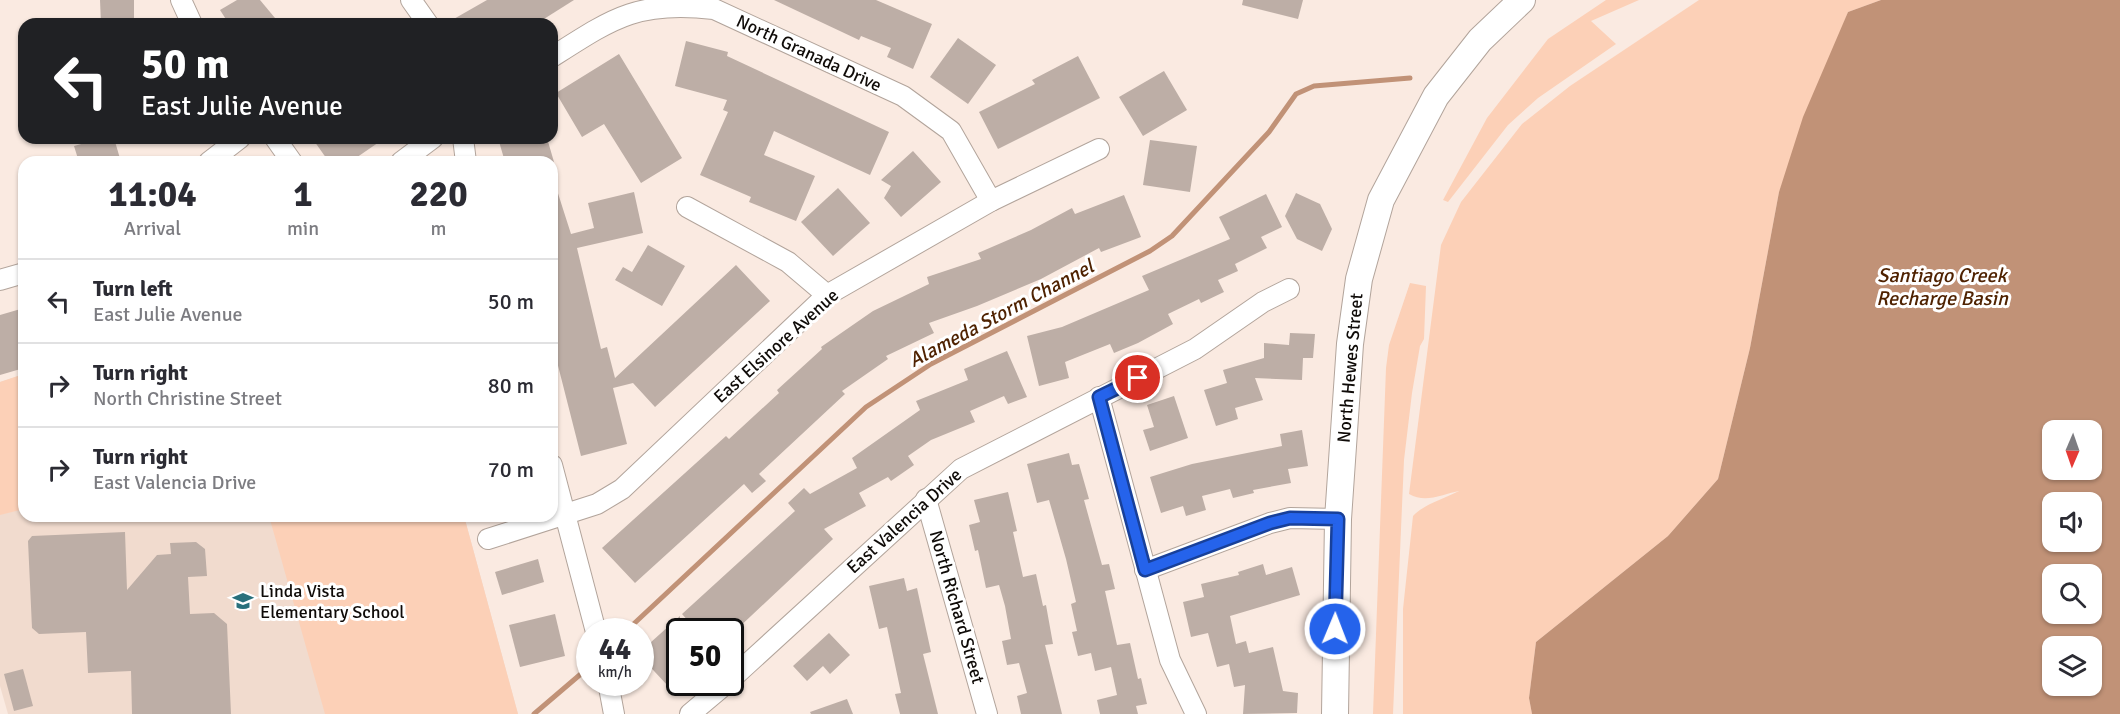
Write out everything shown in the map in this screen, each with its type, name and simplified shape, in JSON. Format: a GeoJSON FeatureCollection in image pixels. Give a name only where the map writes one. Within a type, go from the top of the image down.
{"type":"FeatureCollection","features":[{"type":"Feature","properties":{"kind":"main road","name":"North Hewes Street"},"geometry":{"type":"LineString","coordinates":[[1335,714],[1338,519],[1352,316],[1359,279],[1381,200],[1436,96],[1508,5]]}},
{"type":"Feature","properties":{"kind":"street"},"geometry":{"type":"LineString","coordinates":[[181,0],[189,18]]}},
{"type":"Feature","properties":{"kind":"street"},"geometry":{"type":"LineString","coordinates":[[411,0],[424,18]]}},
{"type":"Feature","properties":{"kind":"street","name":"North Granada Drive"},"geometry":{"type":"LineString","coordinates":[[558,53],[614,18],[660,5],[685,5],[714,9],[903,96],[951,132],[991,201]]}},
{"type":"Feature","properties":{"kind":"street"},"geometry":{"type":"LineString","coordinates":[[216,156],[232,144]]}},
{"type":"Feature","properties":{"kind":"street"},"geometry":{"type":"LineString","coordinates":[[409,156],[425,144]]}},
{"type":"Feature","properties":{"kind":"street","name":"East Elsinore Avenue"},"geometry":{"type":"LineString","coordinates":[[558,519],[597,504],[622,489],[826,295],[991,201],[1099,149]]}},
{"type":"Feature","properties":{"kind":"street"},"geometry":{"type":"LineString","coordinates":[[687,207],[788,262],[826,295]]}},
{"type":"Feature","properties":{"kind":"street"},"geometry":{"type":"LineString","coordinates":[[0,280],[18,275]]}},
{"type":"Feature","properties":{"kind":"street","name":"East Valencia Drive"},"geometry":{"type":"LineString","coordinates":[[744,667],[961,469],[1195,349],[1263,302],[1289,289]]}},
{"type":"Feature","properties":{"kind":"street"},"geometry":{"type":"LineString","coordinates":[[1099,397],[1170,660],[1196,714]]}},
{"type":"Feature","properties":{"kind":"street"},"geometry":{"type":"LineString","coordinates":[[558,485],[593,618]]}},
{"type":"Feature","properties":{"kind":"street","name":"North Richard Street"},"geometry":{"type":"LineString","coordinates":[[926,499],[987,714]]}},
{"type":"Feature","properties":{"kind":"street"},"geometry":{"type":"LineString","coordinates":[[1145,570],[1270,523],[1290,518],[1338,519]]}},
{"type":"Feature","properties":{"kind":"street","name":"East Elsinore Avenue"},"geometry":{"type":"LineString","coordinates":[[488,539],[546,522]]}},
{"type":"Feature","properties":{"kind":"street"},"geometry":{"type":"LineString","coordinates":[[611,696],[614,714]]}},
{"type":"Feature","properties":{"kind":"street","name":"East Valencia Drive"},"geometry":{"type":"LineString","coordinates":[[690,714],[711,696]]}},
{"type":"Feature","properties":{"kind":"shaded area"},"geometry":{"type":"Polygon","coordinates":[[[1606,0],[1639,0],[1591,21],[1616,44],[1538,98],[1508,125],[1448,202],[1443,200],[1487,118],[1548,39],[1606,0]]]}},
{"type":"Feature","properties":{"kind":"shaded area"},"geometry":{"type":"Polygon","coordinates":[[[1699,0],[1881,0],[1848,12],[1779,192],[1750,348],[1718,479],[1668,536],[1536,642],[1529,698],[1532,714],[1403,714],[1403,609],[1413,516],[1428,505],[1459,491],[1428,498],[1409,494],[1441,245],[1461,202],[1522,124],[1570,86],[1699,0]]]}},
{"type":"Feature","properties":{"kind":"shaded area"},"geometry":{"type":"Polygon","coordinates":[[[1410,283],[1426,286],[1424,339],[1420,346],[1412,393],[1404,460],[1393,714],[1373,714],[1386,368],[1389,345],[1410,283]]]}},
{"type":"Feature","properties":{"kind":"shaded area","name":"Linda Vista Elementary School"},"geometry":{"type":"Polygon","coordinates":[[[18,376],[18,522],[466,522],[518,714],[8,714],[0,686],[0,382],[18,376]]]}},
{"type":"Feature","properties":{"kind":"shaded area"},"geometry":{"type":"Polygon","coordinates":[[[18,376],[18,510],[0,515],[0,382],[18,376]]]}},
{"type":"Feature","properties":{"kind":"shaded area"},"geometry":{"type":"Polygon","coordinates":[[[271,522],[466,522],[518,714],[325,714],[271,522]]]}},
{"type":"Feature","properties":{"kind":"water","name":"Santiago Creek Recharge Basin"},"geometry":{"type":"Polygon","coordinates":[[[1881,0],[2120,0],[2120,714],[1532,714],[1529,698],[1536,642],[1668,536],[1718,479],[1750,348],[1779,192],[1803,117],[1848,12],[1881,0]]]}},
{"type":"Feature","properties":{"kind":"building"},"geometry":{"type":"Polygon","coordinates":[[[100,0],[134,0],[134,18],[101,18],[100,0]]]}},
{"type":"Feature","properties":{"kind":"building"},"geometry":{"type":"Polygon","coordinates":[[[237,0],[260,0],[275,18],[225,18],[220,10],[237,0]]]}},
{"type":"Feature","properties":{"kind":"building"},"geometry":{"type":"Polygon","coordinates":[[[487,0],[574,0],[546,18],[456,18],[487,0]]]}},
{"type":"Feature","properties":{"kind":"building"},"geometry":{"type":"Polygon","coordinates":[[[774,0],[876,0],[932,24],[913,69],[887,57],[891,48],[861,36],[859,40],[774,0]]]}},
{"type":"Feature","properties":{"kind":"building"},"geometry":{"type":"Polygon","coordinates":[[[1243,0],[1303,0],[1298,19],[1242,5],[1243,0]]]}},
{"type":"Feature","properties":{"kind":"building"},"geometry":{"type":"Polygon","coordinates":[[[958,38],[996,65],[968,104],[930,77],[958,38]]]}},
{"type":"Feature","properties":{"kind":"building"},"geometry":{"type":"Polygon","coordinates":[[[686,41],[728,52],[727,56],[889,132],[870,175],[774,131],[764,155],[815,176],[796,221],[749,202],[751,197],[700,175],[728,112],[723,110],[727,100],[675,86],[686,41]]]}},
{"type":"Feature","properties":{"kind":"building"},"geometry":{"type":"Polygon","coordinates":[[[619,54],[682,158],[641,183],[604,124],[582,137],[558,96],[558,92],[619,54]]]}},
{"type":"Feature","properties":{"kind":"building"},"geometry":{"type":"Polygon","coordinates":[[[1078,56],[1100,98],[998,149],[979,112],[1035,84],[1032,80],[1078,56]]]}},
{"type":"Feature","properties":{"kind":"building"},"geometry":{"type":"Polygon","coordinates":[[[1164,71],[1187,110],[1143,136],[1119,97],[1164,71]]]}},
{"type":"Feature","properties":{"kind":"building"},"geometry":{"type":"Polygon","coordinates":[[[1150,140],[1197,146],[1190,192],[1143,185],[1150,140]]]}},
{"type":"Feature","properties":{"kind":"building"},"geometry":{"type":"Polygon","coordinates":[[[116,144],[119,156],[77,156],[74,146],[116,144]]]}},
{"type":"Feature","properties":{"kind":"building"},"geometry":{"type":"Polygon","coordinates":[[[316,144],[376,144],[359,156],[325,156],[316,144]]]}},
{"type":"Feature","properties":{"kind":"building"},"geometry":{"type":"Polygon","coordinates":[[[500,144],[549,144],[552,156],[503,156],[500,144]]]}},
{"type":"Feature","properties":{"kind":"building"},"geometry":{"type":"Polygon","coordinates":[[[913,151],[941,182],[901,217],[884,198],[891,186],[881,180],[913,151]]]}},
{"type":"Feature","properties":{"kind":"building"},"geometry":{"type":"Polygon","coordinates":[[[838,188],[870,223],[833,256],[801,222],[838,188]]]}},
{"type":"Feature","properties":{"kind":"building"},"geometry":{"type":"Polygon","coordinates":[[[634,192],[643,233],[577,248],[601,349],[607,347],[615,378],[736,265],[770,301],[655,407],[633,383],[613,388],[627,444],[581,456],[558,366],[558,193],[571,234],[594,228],[588,203],[634,192]]]}},
{"type":"Feature","properties":{"kind":"building"},"geometry":{"type":"Polygon","coordinates":[[[1296,193],[1320,204],[1332,229],[1322,251],[1297,239],[1285,216],[1296,193]]]}},
{"type":"Feature","properties":{"kind":"building"},"geometry":{"type":"Polygon","coordinates":[[[1266,194],[1282,227],[1261,237],[1267,248],[1235,264],[1238,271],[1218,280],[1224,292],[1201,303],[1199,299],[1168,314],[1173,324],[1138,343],[1114,353],[1110,344],[1065,362],[1069,378],[1039,386],[1027,336],[1062,327],[1149,290],[1142,276],[1230,239],[1219,217],[1266,194]]]}},
{"type":"Feature","properties":{"kind":"building"},"geometry":{"type":"Polygon","coordinates":[[[1124,195],[1141,237],[1101,252],[1099,248],[1041,279],[929,323],[934,333],[886,356],[888,359],[842,391],[845,394],[759,474],[766,481],[752,493],[744,484],[635,583],[602,548],[726,436],[729,439],[779,393],[777,390],[822,349],[821,347],[873,311],[929,284],[927,277],[981,259],[978,253],[1031,230],[1072,208],[1075,214],[1124,195]]]}},
{"type":"Feature","properties":{"kind":"building"},"geometry":{"type":"Polygon","coordinates":[[[648,245],[685,266],[662,306],[615,280],[623,267],[632,272],[648,245]]]}},
{"type":"Feature","properties":{"kind":"building"},"geometry":{"type":"Polygon","coordinates":[[[18,310],[18,370],[0,375],[0,315],[18,310]]]}},
{"type":"Feature","properties":{"kind":"building"},"geometry":{"type":"Polygon","coordinates":[[[1290,333],[1315,334],[1313,358],[1303,358],[1302,380],[1255,378],[1263,400],[1235,408],[1238,419],[1216,426],[1204,390],[1227,383],[1223,370],[1264,358],[1264,343],[1289,345],[1290,333]]]}},
{"type":"Feature","properties":{"kind":"building"},"geometry":{"type":"Polygon","coordinates":[[[1007,351],[1027,397],[1008,404],[1004,396],[970,411],[975,422],[931,440],[908,456],[914,465],[891,481],[888,477],[859,493],[866,506],[824,529],[833,539],[744,623],[744,618],[686,618],[682,614],[795,511],[788,503],[804,488],[810,494],[857,468],[852,458],[920,410],[916,401],[968,380],[964,369],[1007,351]]]}},
{"type":"Feature","properties":{"kind":"building"},"geometry":{"type":"Polygon","coordinates":[[[1174,396],[1188,438],[1150,451],[1143,430],[1154,427],[1147,405],[1174,396]]]}},
{"type":"Feature","properties":{"kind":"building"},"geometry":{"type":"Polygon","coordinates":[[[1302,430],[1308,466],[1288,469],[1291,483],[1253,490],[1254,493],[1233,498],[1230,489],[1202,496],[1206,510],[1186,516],[1183,506],[1161,513],[1150,477],[1192,464],[1282,446],[1280,434],[1302,430]]]}},
{"type":"Feature","properties":{"kind":"building"},"geometry":{"type":"Polygon","coordinates":[[[1069,453],[1072,465],[1079,464],[1089,499],[1084,500],[1102,565],[1109,564],[1115,589],[1105,591],[1117,645],[1130,643],[1138,679],[1141,678],[1147,704],[1136,706],[1138,714],[1100,714],[1097,700],[1117,695],[1111,667],[1095,671],[1091,653],[1078,656],[1072,632],[1077,631],[1071,604],[1076,602],[1066,559],[1049,500],[1037,503],[1027,464],[1069,453]]]}},
{"type":"Feature","properties":{"kind":"building"},"geometry":{"type":"Polygon","coordinates":[[[1008,492],[1017,531],[1013,532],[1023,577],[1036,574],[1043,606],[1046,605],[1053,644],[1045,645],[1062,714],[1021,714],[1017,696],[1027,693],[1019,663],[1007,665],[1002,641],[1011,639],[1005,606],[999,585],[986,588],[978,550],[975,551],[969,525],[980,522],[974,500],[1008,492]]]}},
{"type":"Feature","properties":{"kind":"building"},"geometry":{"type":"Polygon","coordinates":[[[125,532],[127,590],[157,555],[171,554],[170,543],[196,542],[205,549],[207,576],[188,577],[190,614],[214,613],[227,624],[231,714],[132,714],[131,671],[88,673],[86,632],[39,634],[32,628],[28,541],[32,536],[125,532]]]}},
{"type":"Feature","properties":{"kind":"building"},"geometry":{"type":"Polygon","coordinates":[[[538,559],[544,582],[502,595],[495,572],[538,559]]]}},
{"type":"Feature","properties":{"kind":"building"},"geometry":{"type":"Polygon","coordinates":[[[1263,564],[1266,575],[1292,567],[1300,595],[1230,616],[1236,644],[1246,641],[1249,653],[1273,647],[1283,691],[1298,693],[1297,713],[1243,714],[1245,685],[1234,687],[1229,664],[1217,667],[1208,633],[1191,637],[1183,602],[1204,597],[1201,584],[1239,575],[1238,572],[1263,564]]]}},
{"type":"Feature","properties":{"kind":"building"},"geometry":{"type":"Polygon","coordinates":[[[904,578],[907,591],[917,588],[931,652],[923,654],[938,714],[900,714],[895,694],[901,693],[887,627],[879,629],[869,586],[904,578]]]}},
{"type":"Feature","properties":{"kind":"building"},"geometry":{"type":"Polygon","coordinates":[[[555,614],[565,656],[520,667],[509,625],[555,614]]]}},
{"type":"Feature","properties":{"kind":"building"},"geometry":{"type":"Polygon","coordinates":[[[666,629],[666,684],[654,671],[654,639],[666,629]]]}},
{"type":"Feature","properties":{"kind":"building"},"geometry":{"type":"Polygon","coordinates":[[[829,633],[850,655],[830,674],[823,666],[807,681],[793,666],[829,633]]]}},
{"type":"Feature","properties":{"kind":"building"},"geometry":{"type":"Polygon","coordinates":[[[23,669],[33,706],[14,711],[4,674],[23,669]]]}},
{"type":"Feature","properties":{"kind":"building"},"geometry":{"type":"Polygon","coordinates":[[[847,699],[853,714],[811,714],[810,712],[847,699]]]}},
{"type":"Feature","properties":{"kind":"waterway","name":"Alameda Storm Channel"},"geometry":{"type":"LineString","coordinates":[[640,618],[866,407],[931,364],[1150,251],[1172,236],[1269,132],[1296,94],[1314,86],[1410,78]]}},
{"type":"Feature","properties":{"kind":"waterway","name":"Alameda Storm Channel"},"geometry":{"type":"LineString","coordinates":[[534,714],[576,678]]}},
{"type":"Feature","properties":{"kind":"place","name":"Linda Vista Elementary School"},"geometry":{"type":"Point","coordinates":[243,601]}},
{"type":"Feature","properties":{"kind":"route"},"geometry":{"type":"LineString","coordinates":[[1138,378],[1099,397],[1145,570],[1270,523],[1290,518],[1338,519],[1335,629]]}}]}
